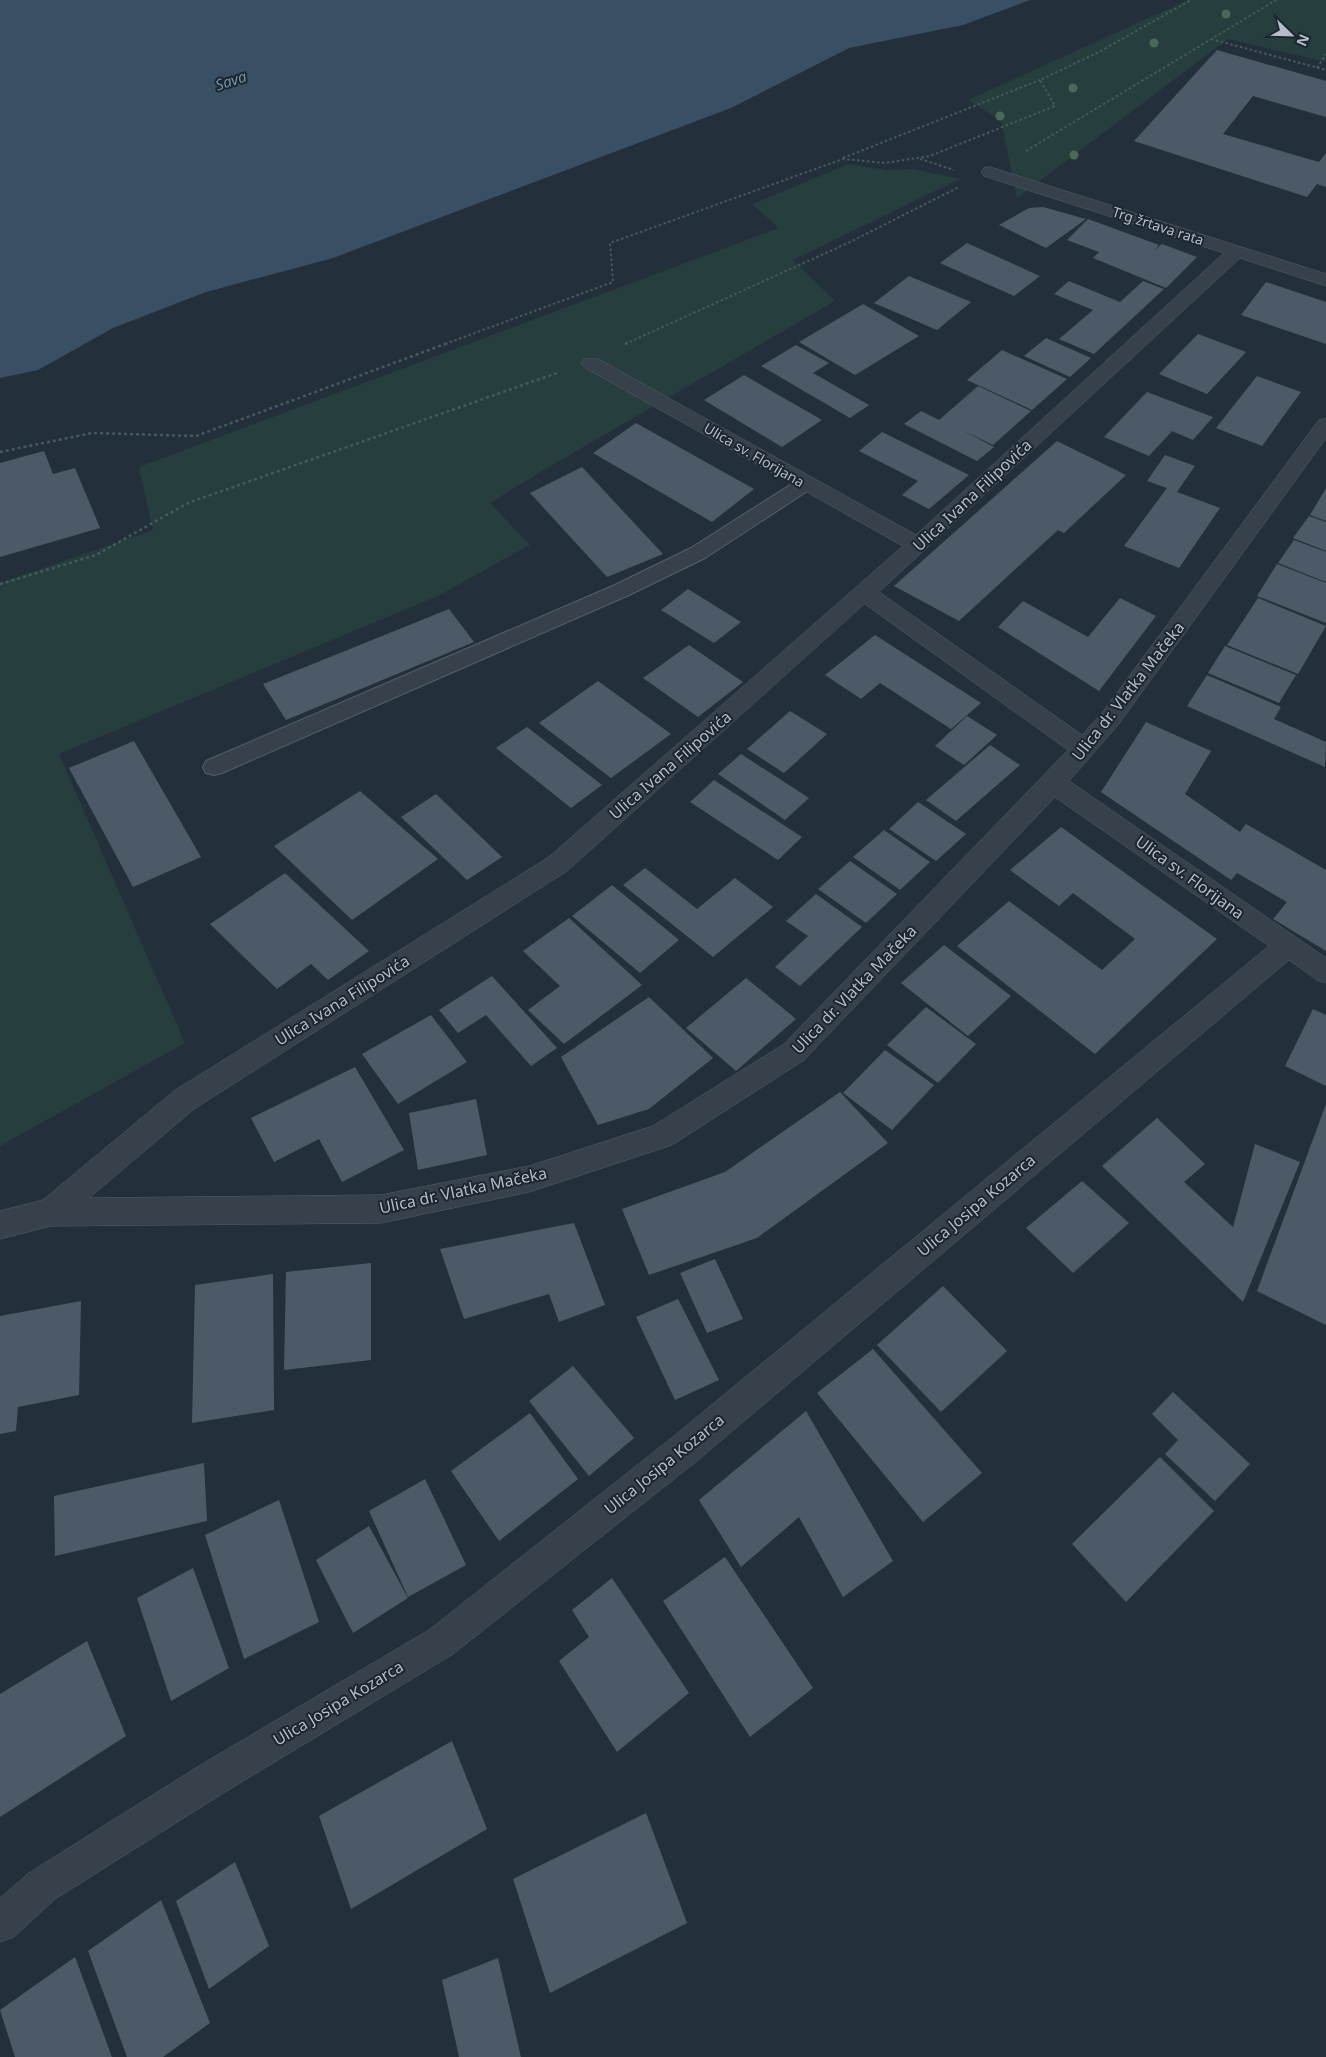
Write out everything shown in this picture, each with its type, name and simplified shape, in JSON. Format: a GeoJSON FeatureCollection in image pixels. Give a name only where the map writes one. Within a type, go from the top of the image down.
{"type":"FeatureCollection","features":[{"type":"Feature","properties":{"kind":"street","name":"Trg žrtava rata"},"geometry":{"type":"LineString","coordinates":[[985,175],[1237,251],[1326,280]]}},
{"type":"Feature","properties":{"kind":"street","name":"Ulica Ivana Filipovića"},"geometry":{"type":"LineString","coordinates":[[51,1212],[184,1100],[558,864],[865,593],[1237,251]]}},
{"type":"Feature","properties":{"kind":"street","name":"Ulica sv. Florijana"},"geometry":{"type":"LineString","coordinates":[[591,362],[805,484],[918,545]]}},
{"type":"Feature","properties":{"kind":"street","name":"Ulica dr. Vlatka Mačeka"},"geometry":{"type":"LineString","coordinates":[[0,1225],[51,1212],[381,1209],[529,1179],[662,1136],[794,1052],[1053,784],[1110,719],[1326,424]]}},
{"type":"Feature","properties":{"kind":"street"},"geometry":{"type":"LineString","coordinates":[[865,593],[1084,749]]}},
{"type":"Feature","properties":{"kind":"street","name":"Ulica sv. Florijana"},"geometry":{"type":"LineString","coordinates":[[1053,784],[1127,832],[1326,972]]}},
{"type":"Feature","properties":{"kind":"street","name":"Ulica Josipa Kozarca"},"geometry":{"type":"LineString","coordinates":[[0,1923],[50,1881],[212,1778],[441,1642],[686,1448],[1287,946]]}},
{"type":"Feature","properties":{"kind":"lane"},"geometry":{"type":"LineString","coordinates":[[214,767],[622,590],[698,552],[805,484]]}},
{"type":"Feature","properties":{"kind":"path"},"geometry":{"type":"LineString","coordinates":[[0,452],[92,433],[196,436],[613,282],[610,243],[741,198],[1040,80],[1099,52],[1190,0]]}},
{"type":"Feature","properties":{"kind":"path"},"geometry":{"type":"LineString","coordinates":[[624,344],[850,242],[985,175],[1276,0]]}},
{"type":"Feature","properties":{"kind":"path"},"geometry":{"type":"LineString","coordinates":[[1211,39],[1326,70]]}},
{"type":"Feature","properties":{"kind":"path"},"geometry":{"type":"LineString","coordinates":[[1317,68],[1326,54]]}},
{"type":"Feature","properties":{"kind":"path"},"geometry":{"type":"LineString","coordinates":[[842,159],[885,164],[930,156],[1055,106],[1040,80]]}},
{"type":"Feature","properties":{"kind":"path"},"geometry":{"type":"LineString","coordinates":[[917,158],[985,175]]}},
{"type":"Feature","properties":{"kind":"path"},"geometry":{"type":"LineString","coordinates":[[0,584],[96,556],[188,503],[566,370]]}},
{"type":"Feature","properties":{"kind":"green space"},"geometry":{"type":"Polygon","coordinates":[[[1188,0],[1326,0],[1326,62],[1228,39],[1017,198],[1001,121],[968,100],[1188,0]]]}},
{"type":"Feature","properties":{"kind":"green space"},"geometry":{"type":"Polygon","coordinates":[[[849,164],[887,170],[912,169],[960,179],[793,260],[835,301],[490,503],[530,545],[440,595],[59,754],[185,1043],[0,1146],[0,583],[153,530],[139,467],[779,228],[752,204],[849,164]]]}},
{"type":"Feature","properties":{"kind":"water","name":"Sava"},"geometry":{"type":"Polygon","coordinates":[[[0,0],[1030,0],[963,25],[849,48],[731,108],[333,258],[206,292],[113,328],[38,370],[0,378],[0,0]]]}},
{"type":"Feature","properties":{"kind":"building"},"geometry":{"type":"Polygon","coordinates":[[[1217,50],[1326,81],[1326,117],[1253,96],[1223,134],[1319,162],[1326,153],[1326,187],[1317,184],[1307,197],[1134,141],[1217,50]]]}},
{"type":"Feature","properties":{"kind":"building"},"geometry":{"type":"Polygon","coordinates":[[[1043,207],[1086,219],[1046,248],[999,225],[1029,208],[1043,207]]]}},
{"type":"Feature","properties":{"kind":"building"},"geometry":{"type":"Polygon","coordinates":[[[1088,219],[1159,245],[1154,251],[1162,244],[1197,257],[1166,288],[1093,258],[1099,252],[1067,240],[1088,219]]]}},
{"type":"Feature","properties":{"kind":"building"},"geometry":{"type":"Polygon","coordinates":[[[967,243],[1040,276],[1014,296],[940,263],[967,243]]]}},
{"type":"Feature","properties":{"kind":"building"},"geometry":{"type":"Polygon","coordinates":[[[909,276],[971,302],[937,330],[874,303],[909,276]]]}},
{"type":"Feature","properties":{"kind":"building"},"geometry":{"type":"Polygon","coordinates":[[[1069,281],[1120,302],[1143,281],[1164,289],[1094,354],[1059,339],[1093,310],[1054,294],[1069,281]]]}},
{"type":"Feature","properties":{"kind":"building"},"geometry":{"type":"Polygon","coordinates":[[[1266,282],[1326,302],[1326,344],[1241,315],[1266,282]]]}},
{"type":"Feature","properties":{"kind":"building"},"geometry":{"type":"Polygon","coordinates":[[[863,304],[919,336],[855,375],[799,342],[863,304]]]}},
{"type":"Feature","properties":{"kind":"building"},"geometry":{"type":"Polygon","coordinates":[[[1198,334],[1246,352],[1207,394],[1159,374],[1198,334]]]}},
{"type":"Feature","properties":{"kind":"building"},"geometry":{"type":"Polygon","coordinates":[[[1046,338],[1091,358],[1070,377],[1024,356],[1046,338]]]}},
{"type":"Feature","properties":{"kind":"building"},"geometry":{"type":"Polygon","coordinates":[[[796,345],[829,363],[813,373],[869,405],[850,418],[761,366],[796,345]]]}},
{"type":"Feature","properties":{"kind":"building"},"geometry":{"type":"Polygon","coordinates":[[[1002,350],[1067,379],[1032,410],[967,380],[1002,350]]]}},
{"type":"Feature","properties":{"kind":"building"},"geometry":{"type":"Polygon","coordinates":[[[744,375],[822,420],[782,447],[704,400],[744,375]]]}},
{"type":"Feature","properties":{"kind":"building"},"geometry":{"type":"Polygon","coordinates":[[[1257,376],[1301,392],[1262,446],[1216,428],[1257,376]]]}},
{"type":"Feature","properties":{"kind":"building"},"geometry":{"type":"Polygon","coordinates":[[[978,386],[1031,411],[993,445],[962,430],[994,447],[977,461],[904,424],[921,411],[939,420],[978,386]]]}},
{"type":"Feature","properties":{"kind":"building"},"geometry":{"type":"Polygon","coordinates":[[[1147,392],[1213,417],[1193,440],[1172,431],[1149,456],[1104,437],[1147,392]]]}},
{"type":"Feature","properties":{"kind":"building"},"geometry":{"type":"Polygon","coordinates":[[[636,423],[754,489],[712,522],[593,453],[636,423]]]}},
{"type":"Feature","properties":{"kind":"building"},"geometry":{"type":"Polygon","coordinates":[[[882,432],[969,475],[929,509],[902,495],[918,481],[859,451],[882,432]]]}},
{"type":"Feature","properties":{"kind":"building"},"geometry":{"type":"Polygon","coordinates":[[[1057,441],[1126,475],[1064,533],[1058,530],[959,621],[894,586],[1057,441]]]}},
{"type":"Feature","properties":{"kind":"building"},"geometry":{"type":"Polygon","coordinates":[[[44,451],[53,474],[75,468],[100,528],[0,557],[0,463],[44,451]]]}},
{"type":"Feature","properties":{"kind":"building"},"geometry":{"type":"Polygon","coordinates":[[[1165,455],[1195,466],[1177,492],[1220,508],[1179,568],[1124,546],[1167,488],[1147,481],[1165,455]]]}},
{"type":"Feature","properties":{"kind":"building"},"geometry":{"type":"Polygon","coordinates":[[[582,467],[663,554],[607,577],[530,493],[582,467]]]}},
{"type":"Feature","properties":{"kind":"building"},"geometry":{"type":"Polygon","coordinates":[[[1326,488],[1326,521],[1310,515],[1326,488]]]}},
{"type":"Feature","properties":{"kind":"building"},"geometry":{"type":"Polygon","coordinates":[[[1309,516],[1326,522],[1326,551],[1293,538],[1309,516]]]}},
{"type":"Feature","properties":{"kind":"building"},"geometry":{"type":"Polygon","coordinates":[[[1294,540],[1326,552],[1326,582],[1278,563],[1294,540]]]}},
{"type":"Feature","properties":{"kind":"building"},"geometry":{"type":"Polygon","coordinates":[[[1277,564],[1326,583],[1326,623],[1257,596],[1277,564]]]}},
{"type":"Feature","properties":{"kind":"building"},"geometry":{"type":"Polygon","coordinates":[[[688,589],[741,622],[714,643],[661,610],[688,589]]]}},
{"type":"Feature","properties":{"kind":"building"},"geometry":{"type":"Polygon","coordinates":[[[1120,598],[1156,616],[1099,691],[998,627],[1023,601],[1088,637],[1120,598]]]}},
{"type":"Feature","properties":{"kind":"building"},"geometry":{"type":"Polygon","coordinates":[[[1258,598],[1326,626],[1298,674],[1227,645],[1258,598]]]}},
{"type":"Feature","properties":{"kind":"building"},"geometry":{"type":"Polygon","coordinates":[[[449,609],[474,642],[286,720],[263,684],[449,609]]]}},
{"type":"Feature","properties":{"kind":"building"},"geometry":{"type":"Polygon","coordinates":[[[875,635],[981,703],[951,729],[880,683],[861,699],[825,675],[875,635]]]}},
{"type":"Feature","properties":{"kind":"building"},"geometry":{"type":"Polygon","coordinates":[[[689,645],[743,682],[698,717],[643,678],[689,645]]]}},
{"type":"Feature","properties":{"kind":"building"},"geometry":{"type":"Polygon","coordinates":[[[1225,646],[1296,675],[1279,703],[1208,673],[1225,646]]]}},
{"type":"Feature","properties":{"kind":"building"},"geometry":{"type":"Polygon","coordinates":[[[1207,675],[1281,707],[1274,719],[1326,742],[1325,767],[1187,706],[1207,675]]]}},
{"type":"Feature","properties":{"kind":"building"},"geometry":{"type":"Polygon","coordinates":[[[598,681],[671,734],[611,778],[539,723],[598,681]]]}},
{"type":"Feature","properties":{"kind":"building"},"geometry":{"type":"Polygon","coordinates":[[[790,711],[827,734],[784,773],[747,749],[790,711]]]}},
{"type":"Feature","properties":{"kind":"building"},"geometry":{"type":"Polygon","coordinates":[[[967,716],[997,735],[964,765],[935,746],[967,716]]]}},
{"type":"Feature","properties":{"kind":"building"},"geometry":{"type":"Polygon","coordinates":[[[1146,722],[1211,751],[1185,794],[1240,832],[1246,824],[1326,870],[1326,951],[1273,919],[1287,902],[1237,873],[1231,880],[1101,792],[1146,722]]]}},
{"type":"Feature","properties":{"kind":"building"},"geometry":{"type":"Polygon","coordinates":[[[527,727],[602,785],[571,808],[496,748],[527,727]]]}},
{"type":"Feature","properties":{"kind":"building"},"geometry":{"type":"Polygon","coordinates":[[[134,741],[201,857],[133,887],[69,768],[134,741]]]}},
{"type":"Feature","properties":{"kind":"building"},"geometry":{"type":"Polygon","coordinates":[[[990,745],[1020,765],[956,821],[926,800],[990,745]]]}},
{"type":"Feature","properties":{"kind":"building"},"geometry":{"type":"Polygon","coordinates":[[[741,754],[809,798],[785,820],[718,774],[741,754]]]}},
{"type":"Feature","properties":{"kind":"building"},"geometry":{"type":"Polygon","coordinates":[[[714,780],[802,837],[778,860],[690,802],[714,780]]]}},
{"type":"Feature","properties":{"kind":"building"},"geometry":{"type":"Polygon","coordinates":[[[360,791],[438,859],[352,920],[274,846],[360,791]]]}},
{"type":"Feature","properties":{"kind":"building"},"geometry":{"type":"Polygon","coordinates":[[[436,794],[502,857],[467,880],[401,817],[436,794]]]}},
{"type":"Feature","properties":{"kind":"building"},"geometry":{"type":"Polygon","coordinates":[[[918,802],[966,834],[936,861],[889,829],[918,802]]]}},
{"type":"Feature","properties":{"kind":"building"},"geometry":{"type":"Polygon","coordinates":[[[1061,827],[1217,939],[1095,1054],[957,946],[1009,901],[1102,970],[1135,939],[1073,893],[1059,906],[1010,870],[1061,827]]]}},
{"type":"Feature","properties":{"kind":"building"},"geometry":{"type":"Polygon","coordinates":[[[884,830],[930,862],[900,890],[853,857],[884,830]]]}},
{"type":"Feature","properties":{"kind":"building"},"geometry":{"type":"Polygon","coordinates":[[[850,861],[897,894],[866,923],[818,889],[850,861]]]}},
{"type":"Feature","properties":{"kind":"building"},"geometry":{"type":"Polygon","coordinates":[[[645,868],[697,909],[735,878],[773,907],[713,957],[623,885],[645,868]]]}},
{"type":"Feature","properties":{"kind":"building"},"geometry":{"type":"Polygon","coordinates":[[[285,873],[369,951],[328,980],[311,964],[277,989],[210,924],[285,873]]]}},
{"type":"Feature","properties":{"kind":"building"},"geometry":{"type":"Polygon","coordinates":[[[612,885],[679,940],[640,973],[572,916],[612,885]]]}},
{"type":"Feature","properties":{"kind":"building"},"geometry":{"type":"Polygon","coordinates":[[[816,894],[862,927],[800,986],[775,967],[808,936],[786,921],[816,894]]]}},
{"type":"Feature","properties":{"kind":"building"},"geometry":{"type":"Polygon","coordinates":[[[569,918],[642,985],[564,1044],[528,1010],[560,986],[523,951],[569,918]]]}},
{"type":"Feature","properties":{"kind":"building"},"geometry":{"type":"Polygon","coordinates":[[[944,945],[1011,996],[968,1036],[901,983],[944,945]]]}},
{"type":"Feature","properties":{"kind":"building"},"geometry":{"type":"Polygon","coordinates":[[[492,976],[557,1048],[531,1066],[486,1015],[458,1033],[439,1010],[492,976]]]}},
{"type":"Feature","properties":{"kind":"building"},"geometry":{"type":"Polygon","coordinates":[[[746,978],[796,1019],[736,1071],[686,1028],[746,978]]]}},
{"type":"Feature","properties":{"kind":"building"},"geometry":{"type":"Polygon","coordinates":[[[649,997],[713,1058],[649,1109],[598,1125],[561,1057],[649,997]]]}},
{"type":"Feature","properties":{"kind":"building"},"geometry":{"type":"Polygon","coordinates":[[[926,1007],[976,1044],[938,1083],[887,1045],[926,1007]]]}},
{"type":"Feature","properties":{"kind":"building"},"geometry":{"type":"Polygon","coordinates":[[[1313,1009],[1326,1015],[1326,1086],[1285,1066],[1313,1009]]]}},
{"type":"Feature","properties":{"kind":"building"},"geometry":{"type":"Polygon","coordinates":[[[431,1015],[467,1062],[398,1104],[362,1054],[431,1015]]]}},
{"type":"Feature","properties":{"kind":"building"},"geometry":{"type":"Polygon","coordinates":[[[885,1050],[934,1085],[892,1130],[843,1093],[885,1050]]]}},
{"type":"Feature","properties":{"kind":"building"},"geometry":{"type":"Polygon","coordinates":[[[355,1067],[404,1150],[342,1182],[319,1139],[274,1162],[251,1118],[355,1067]]]}},
{"type":"Feature","properties":{"kind":"building"},"geometry":{"type":"Polygon","coordinates":[[[840,1092],[888,1143],[757,1238],[649,1275],[622,1209],[725,1172],[840,1092]]]}},
{"type":"Feature","properties":{"kind":"building"},"geometry":{"type":"Polygon","coordinates":[[[476,1099],[487,1155],[418,1170],[409,1113],[476,1099]]]}},
{"type":"Feature","properties":{"kind":"building"},"geometry":{"type":"Polygon","coordinates":[[[1326,1104],[1326,1325],[1257,1291],[1326,1104]]]}},
{"type":"Feature","properties":{"kind":"building"},"geometry":{"type":"Polygon","coordinates":[[[1157,1118],[1205,1164],[1184,1182],[1233,1227],[1255,1144],[1300,1162],[1243,1302],[1102,1166],[1157,1118]]]}},
{"type":"Feature","properties":{"kind":"building"},"geometry":{"type":"Polygon","coordinates":[[[1082,1181],[1129,1223],[1073,1273],[1026,1228],[1082,1181]]]}},
{"type":"Feature","properties":{"kind":"building"},"geometry":{"type":"Polygon","coordinates":[[[574,1223],[605,1305],[559,1322],[549,1294],[464,1319],[440,1249],[574,1223]]]}},
{"type":"Feature","properties":{"kind":"building"},"geometry":{"type":"Polygon","coordinates":[[[715,1259],[743,1319],[707,1333],[680,1273],[715,1259]]]}},
{"type":"Feature","properties":{"kind":"building"},"geometry":{"type":"Polygon","coordinates":[[[371,1263],[371,1360],[284,1370],[286,1272],[371,1263]]]}},
{"type":"Feature","properties":{"kind":"building"},"geometry":{"type":"Polygon","coordinates":[[[273,1274],[274,1410],[192,1423],[195,1285],[273,1274]]]}},
{"type":"Feature","properties":{"kind":"building"},"geometry":{"type":"Polygon","coordinates":[[[943,1286],[1007,1351],[941,1412],[877,1345],[943,1286]]]}},
{"type":"Feature","properties":{"kind":"building"},"geometry":{"type":"Polygon","coordinates":[[[678,1299],[719,1380],[675,1400],[636,1317],[678,1299]]]}},
{"type":"Feature","properties":{"kind":"building"},"geometry":{"type":"Polygon","coordinates":[[[81,1301],[79,1395],[18,1407],[16,1431],[0,1434],[0,1316],[81,1301]]]}},
{"type":"Feature","properties":{"kind":"building"},"geometry":{"type":"Polygon","coordinates":[[[873,1349],[982,1473],[923,1522],[817,1393],[873,1349]]]}},
{"type":"Feature","properties":{"kind":"building"},"geometry":{"type":"Polygon","coordinates":[[[573,1366],[634,1438],[589,1476],[529,1401],[573,1366]]]}},
{"type":"Feature","properties":{"kind":"building"},"geometry":{"type":"Polygon","coordinates":[[[1173,1392],[1250,1464],[1215,1501],[1165,1454],[1178,1440],[1152,1414],[1173,1392]]]}},
{"type":"Feature","properties":{"kind":"building"},"geometry":{"type":"Polygon","coordinates":[[[806,1411],[893,1561],[843,1597],[799,1517],[741,1567],[699,1500],[806,1411]]]}},
{"type":"Feature","properties":{"kind":"building"},"geometry":{"type":"Polygon","coordinates":[[[530,1413],[578,1479],[499,1541],[451,1471],[530,1413]]]}},
{"type":"Feature","properties":{"kind":"building"},"geometry":{"type":"Polygon","coordinates":[[[1160,1457],[1214,1511],[1126,1602],[1072,1544],[1160,1457]]]}},
{"type":"Feature","properties":{"kind":"building"},"geometry":{"type":"Polygon","coordinates":[[[204,1463],[207,1521],[55,1556],[54,1496],[204,1463]]]}},
{"type":"Feature","properties":{"kind":"building"},"geometry":{"type":"Polygon","coordinates":[[[425,1479],[466,1565],[408,1597],[369,1511],[425,1479]]]}},
{"type":"Feature","properties":{"kind":"building"},"geometry":{"type":"Polygon","coordinates":[[[279,1500],[319,1622],[244,1659],[205,1535],[279,1500]]]}},
{"type":"Feature","properties":{"kind":"building"},"geometry":{"type":"Polygon","coordinates":[[[369,1526],[408,1598],[353,1633],[316,1560],[369,1526]]]}},
{"type":"Feature","properties":{"kind":"building"},"geometry":{"type":"Polygon","coordinates":[[[725,1557],[813,1688],[750,1737],[663,1601],[725,1557]]]}},
{"type":"Feature","properties":{"kind":"building"},"geometry":{"type":"Polygon","coordinates":[[[193,1568],[229,1668],[171,1701],[137,1598],[193,1568]]]}},
{"type":"Feature","properties":{"kind":"building"},"geometry":{"type":"Polygon","coordinates":[[[612,1578],[689,1693],[617,1752],[559,1661],[589,1637],[572,1610],[612,1578]]]}},
{"type":"Feature","properties":{"kind":"building"},"geometry":{"type":"Polygon","coordinates":[[[87,1641],[126,1736],[0,1817],[0,1694],[87,1641]]]}},
{"type":"Feature","properties":{"kind":"building"},"geometry":{"type":"Polygon","coordinates":[[[452,1741],[487,1829],[351,1909],[319,1816],[452,1741]]]}},
{"type":"Feature","properties":{"kind":"building"},"geometry":{"type":"Polygon","coordinates":[[[646,1813],[687,1923],[550,1993],[513,1879],[646,1813]]]}},
{"type":"Feature","properties":{"kind":"building"},"geometry":{"type":"Polygon","coordinates":[[[235,1862],[269,1946],[209,1989],[176,1901],[235,1862]]]}},
{"type":"Feature","properties":{"kind":"building"},"geometry":{"type":"Polygon","coordinates":[[[161,1900],[210,2023],[163,2057],[127,2057],[88,1951],[161,1900]]]}},
{"type":"Feature","properties":{"kind":"building"},"geometry":{"type":"Polygon","coordinates":[[[75,1957],[112,2057],[15,2057],[0,2010],[75,1957]]]}},
{"type":"Feature","properties":{"kind":"building"},"geometry":{"type":"Polygon","coordinates":[[[498,1958],[521,2057],[459,2057],[442,1980],[498,1958]]]}}]}
